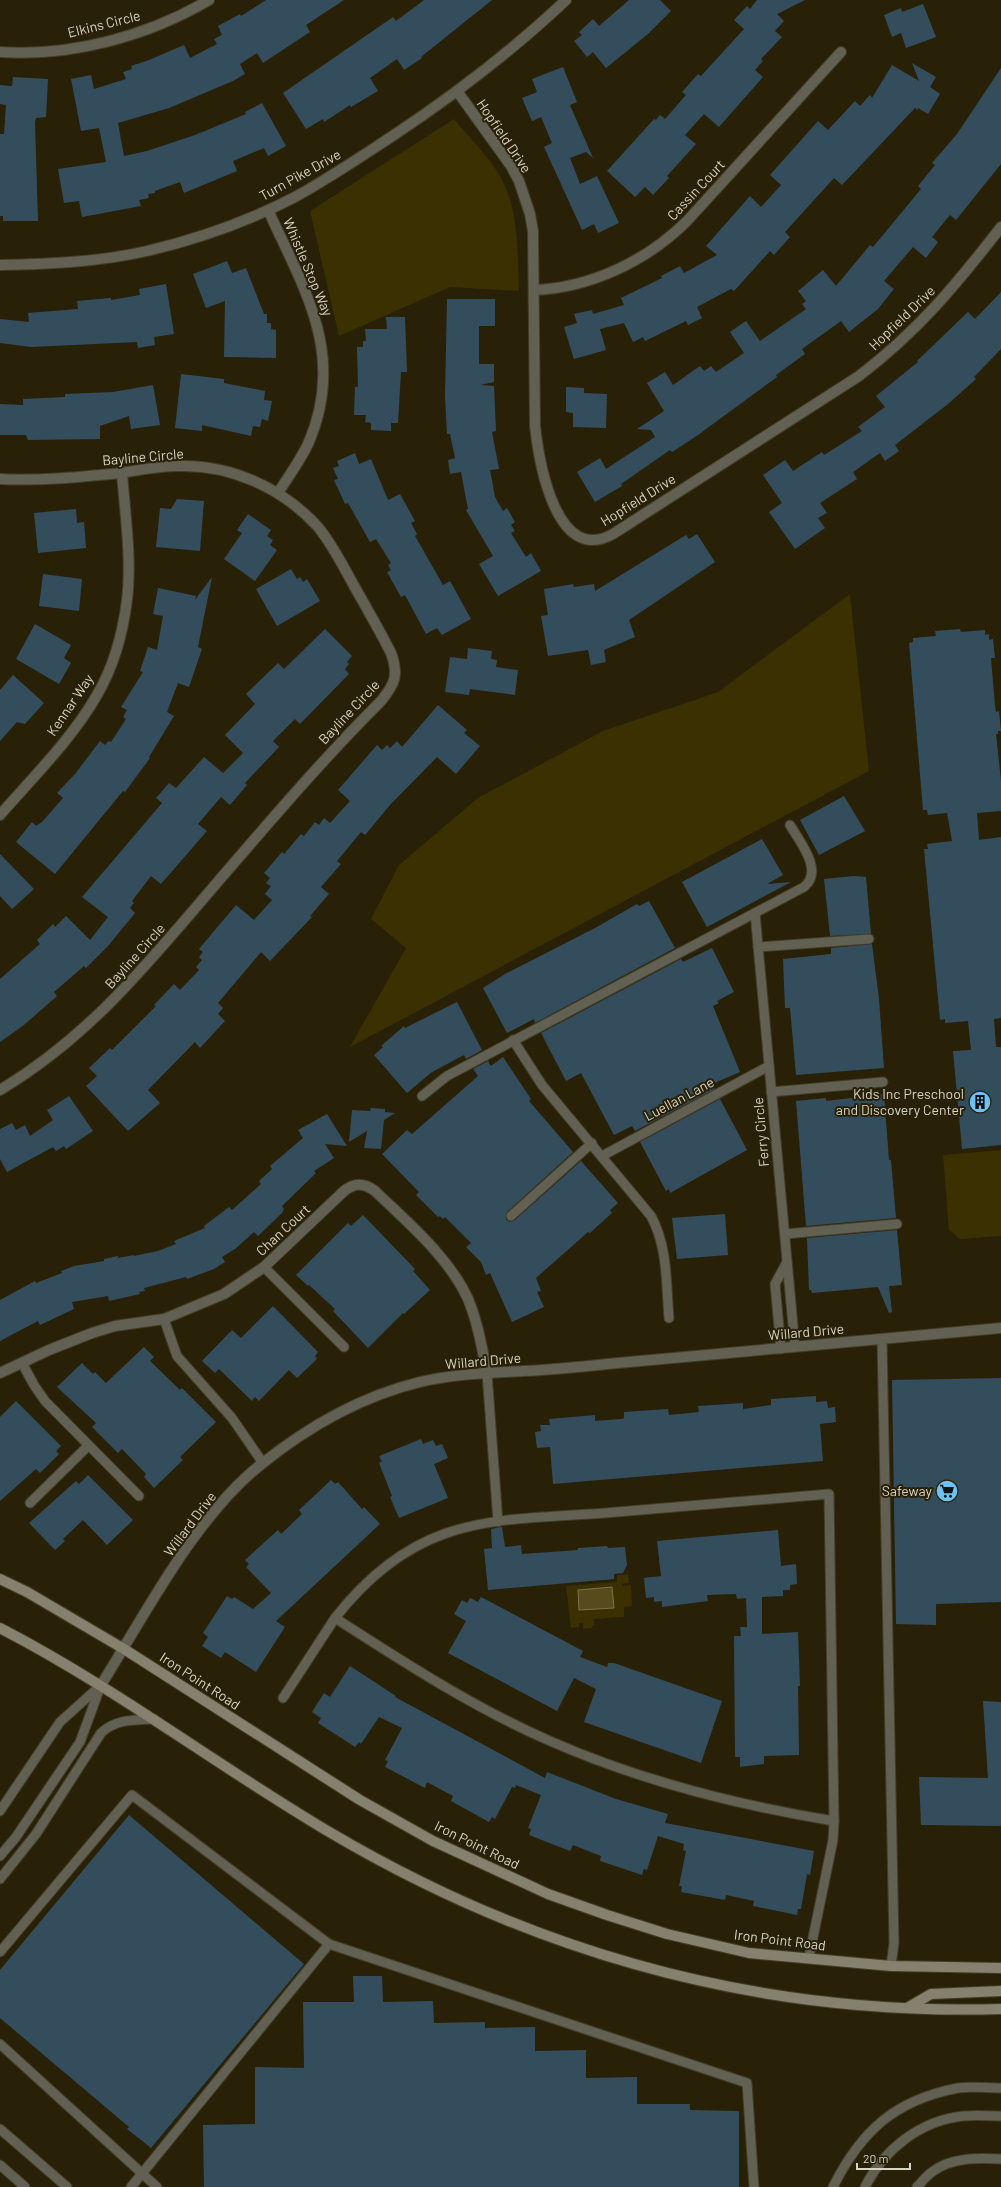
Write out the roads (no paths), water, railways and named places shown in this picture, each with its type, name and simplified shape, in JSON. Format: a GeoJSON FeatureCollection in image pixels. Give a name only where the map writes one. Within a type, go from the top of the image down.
{"type":"FeatureCollection","features":[{"type":"Feature","properties":{"kind":"main road","name":"Iron Point Road"},"geometry":{"type":"LineString","coordinates":[[0,1579],[27,1592],[124,1648],[360,1800],[433,1841],[548,1894],[667,1934],[749,1953],[809,1957],[891,1966],[1001,1968]]}},
{"type":"Feature","properties":{"kind":"main road"},"geometry":{"type":"LineString","coordinates":[[0,1628],[52,1655],[101,1685],[336,1836],[402,1873],[517,1926],[636,1966],[718,1986],[780,1997],[905,2009],[1001,2009]]}},
{"type":"Feature","properties":{"kind":"main road"},"geometry":{"type":"LineString","coordinates":[[905,2009],[931,1994],[1001,1991]]}},
{"type":"Feature","properties":{"kind":"street","name":"Elkins Circle"},"geometry":{"type":"LineString","coordinates":[[0,52],[46,51],[87,46],[126,36],[165,22],[209,0]]}},
{"type":"Feature","properties":{"kind":"street","name":"Turn Pike Drive"},"geometry":{"type":"LineString","coordinates":[[0,265],[63,264],[147,251],[227,227],[268,210],[331,176],[457,91],[499,58],[566,0]]}},
{"type":"Feature","properties":{"kind":"street","name":"Cassin Court"},"geometry":{"type":"LineString","coordinates":[[534,290],[552,290],[586,282],[643,256],[666,240],[687,221],[841,52]]}},
{"type":"Feature","properties":{"kind":"street","name":"Hopfield Drive"},"geometry":{"type":"LineString","coordinates":[[457,91],[501,150],[521,187],[533,231],[535,426],[538,454],[545,481],[562,521],[577,537],[586,541],[598,540],[613,534],[859,376],[888,354],[928,316],[964,275],[1001,227]]}},
{"type":"Feature","properties":{"kind":"street","name":"Whistle Stop Way"},"geometry":{"type":"LineString","coordinates":[[268,210],[313,310],[320,334],[323,358],[323,383],[317,420],[303,454],[278,494]]}},
{"type":"Feature","properties":{"kind":"street","name":"Bayline Circle"},"geometry":{"type":"LineString","coordinates":[[0,479],[74,478],[178,466],[203,467],[228,472],[252,480],[278,494],[309,518],[333,547],[391,653],[396,665],[393,683],[381,702],[314,770],[140,972],[108,1006],[50,1057],[0,1090]]}},
{"type":"Feature","properties":{"kind":"street","name":"Kennar Way"},"geometry":{"type":"LineString","coordinates":[[0,815],[76,726],[97,695],[108,672],[121,636],[127,599],[128,574],[122,473]]}},
{"type":"Feature","properties":{"kind":"street","name":"Chan Court"},"geometry":{"type":"LineString","coordinates":[[0,1373],[92,1333],[121,1325],[164,1319],[224,1294],[264,1267],[347,1188],[359,1184],[369,1187],[435,1253],[459,1283],[468,1299],[479,1331],[487,1373]]}},
{"type":"Feature","properties":{"kind":"street","name":"Willard Drive"},"geometry":{"type":"LineString","coordinates":[[101,1685],[186,1549],[227,1496],[263,1463],[316,1426],[367,1401],[418,1383],[457,1375],[781,1349],[1001,1328]]}},
{"type":"Feature","properties":{"kind":"lane"},"geometry":{"type":"LineString","coordinates":[[422,1096],[447,1076],[799,890],[812,878],[811,865],[790,825]]}},
{"type":"Feature","properties":{"kind":"lane","name":"Ferry Circle"},"geometry":{"type":"LineString","coordinates":[[755,913],[795,1347]]}},
{"type":"Feature","properties":{"kind":"lane"},"geometry":{"type":"LineString","coordinates":[[758,947],[869,939]]}},
{"type":"Feature","properties":{"kind":"lane"},"geometry":{"type":"LineString","coordinates":[[514,1040],[542,1085],[652,1216],[659,1232],[664,1252],[669,1318]]}},
{"type":"Feature","properties":{"kind":"lane","name":"Luellan Lane"},"geometry":{"type":"LineString","coordinates":[[602,1156],[769,1066]]}},
{"type":"Feature","properties":{"kind":"lane"},"geometry":{"type":"LineString","coordinates":[[772,1092],[883,1082]]}},
{"type":"Feature","properties":{"kind":"lane"},"geometry":{"type":"LineString","coordinates":[[511,1216],[592,1143]]}},
{"type":"Feature","properties":{"kind":"lane"},"geometry":{"type":"LineString","coordinates":[[785,1234],[897,1224]]}},
{"type":"Feature","properties":{"kind":"lane"},"geometry":{"type":"LineString","coordinates":[[781,1349],[775,1284],[777,1277],[788,1262]]}},
{"type":"Feature","properties":{"kind":"lane"},"geometry":{"type":"LineString","coordinates":[[264,1267],[344,1347]]}},
{"type":"Feature","properties":{"kind":"lane"},"geometry":{"type":"LineString","coordinates":[[164,1319],[177,1356],[232,1418],[263,1463]]}},
{"type":"Feature","properties":{"kind":"lane"},"geometry":{"type":"LineString","coordinates":[[882,1339],[894,1943],[891,1966]]}},
{"type":"Feature","properties":{"kind":"lane"},"geometry":{"type":"LineString","coordinates":[[22,1363],[40,1395],[88,1446],[139,1496]]}},
{"type":"Feature","properties":{"kind":"lane"},"geometry":{"type":"LineString","coordinates":[[487,1373],[498,1522]]}},
{"type":"Feature","properties":{"kind":"lane"},"geometry":{"type":"LineString","coordinates":[[30,1503],[88,1446]]}},
{"type":"Feature","properties":{"kind":"lane"},"geometry":{"type":"LineString","coordinates":[[283,1698],[335,1618],[368,1581],[387,1565],[419,1544],[451,1532],[498,1522],[829,1494],[834,1821],[833,1840],[809,1957]]}},
{"type":"Feature","properties":{"kind":"lane"},"geometry":{"type":"LineString","coordinates":[[335,1618],[421,1673],[469,1701],[550,1741],[632,1773],[692,1792],[765,1809],[834,1821]]}},
{"type":"Feature","properties":{"kind":"lane"},"geometry":{"type":"LineString","coordinates":[[0,1811],[60,1722],[101,1685]]}},
{"type":"Feature","properties":{"kind":"lane"},"geometry":{"type":"LineString","coordinates":[[0,1856],[16,1837],[80,1742],[101,1685]]}},
{"type":"Feature","properties":{"kind":"lane"},"geometry":{"type":"LineString","coordinates":[[0,1879],[36,1834],[101,1733],[113,1724],[154,1719]]}},
{"type":"Feature","properties":{"kind":"lane"},"geometry":{"type":"LineString","coordinates":[[0,1952],[132,1795],[329,1944],[747,2083],[754,2187]]}},
{"type":"Feature","properties":{"kind":"lane"},"geometry":{"type":"LineString","coordinates":[[131,2187],[329,1944]]}},
{"type":"Feature","properties":{"kind":"lane"},"geometry":{"type":"LineString","coordinates":[[0,2044],[157,2187]]}},
{"type":"Feature","properties":{"kind":"lane"},"geometry":{"type":"LineString","coordinates":[[833,2187],[847,2160],[885,2118],[916,2099],[959,2088],[1001,2088]]}},
{"type":"Feature","properties":{"kind":"lane"},"geometry":{"type":"LineString","coordinates":[[865,2187],[870,2176],[898,2145],[927,2126],[963,2116],[1001,2116]]}},
{"type":"Feature","properties":{"kind":"lane"},"geometry":{"type":"LineString","coordinates":[[0,2129],[67,2187]]}},
{"type":"Feature","properties":{"kind":"lane"},"geometry":{"type":"LineString","coordinates":[[917,2187],[933,2171],[956,2161],[975,2158],[1001,2159]]}},
{"type":"Feature","properties":{"kind":"lane"},"geometry":{"type":"LineString","coordinates":[[0,2166],[25,2187]]}},
{"type":"Feature","properties":{"kind":"place","name":"Kids Inc Preschool and Discovery Center"},"geometry":{"type":"Point","coordinates":[980,1102]}},
{"type":"Feature","properties":{"kind":"place","name":"Safeway"},"geometry":{"type":"Point","coordinates":[947,1491]}}]}
